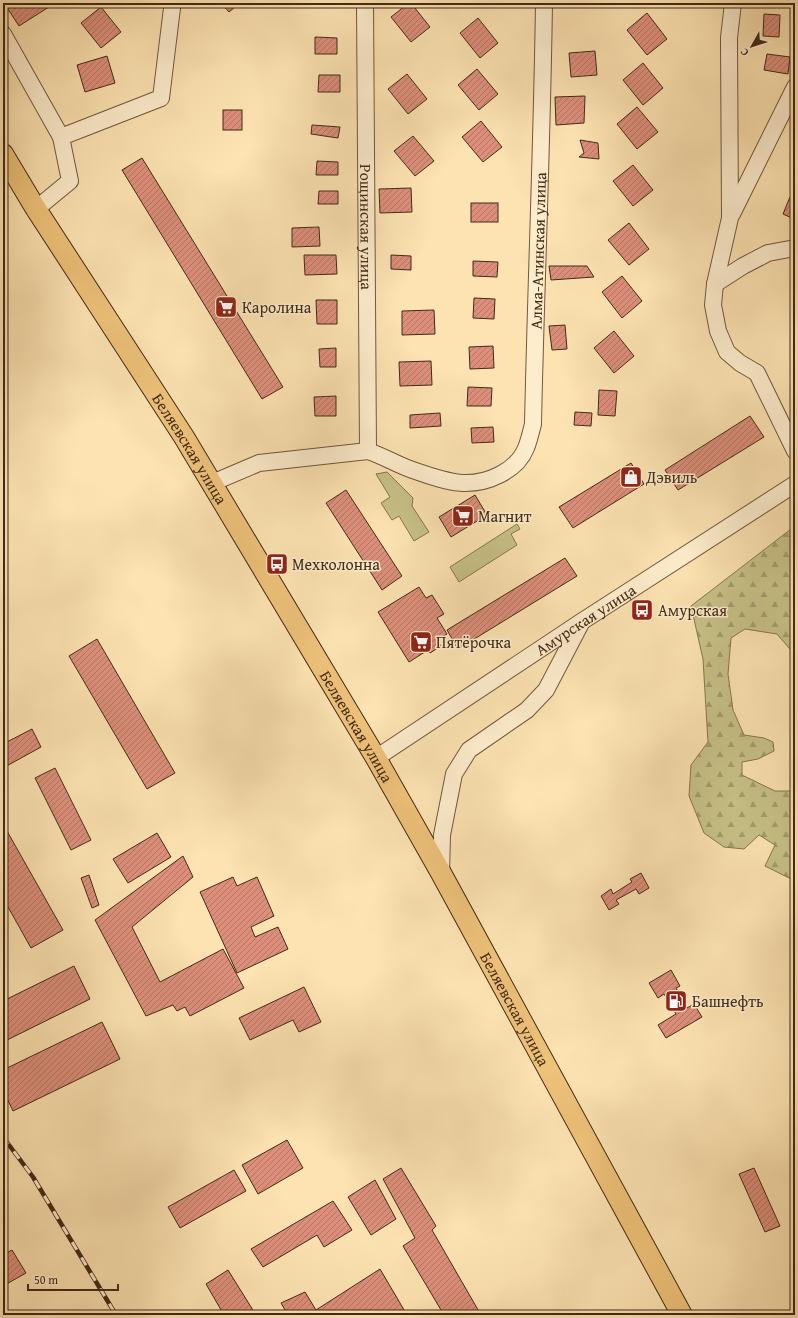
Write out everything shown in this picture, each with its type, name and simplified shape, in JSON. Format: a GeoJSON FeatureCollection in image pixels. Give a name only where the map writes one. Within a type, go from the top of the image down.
{"type":"FeatureCollection","features":[{"type":"Feature","properties":{"kind":"main road","name":"Беляевская улица"},"geometry":{"type":"LineString","coordinates":[[3,154],[36,209],[212,483],[376,758],[441,873],[682,1315]]}},
{"type":"Feature","properties":{"kind":"street"},"geometry":{"type":"LineString","coordinates":[[61,137],[161,98],[172,8],[171,3]]}},
{"type":"Feature","properties":{"kind":"street","name":"Рощинская улица"},"geometry":{"type":"LineString","coordinates":[[365,3],[368,451]]}},
{"type":"Feature","properties":{"kind":"street","name":"Алма-Атинская улица"},"geometry":{"type":"LineString","coordinates":[[368,451],[385,457],[408,469],[440,479],[464,483],[489,479],[510,470],[526,449],[533,424],[536,245],[542,163],[544,3]]}},
{"type":"Feature","properties":{"kind":"street"},"geometry":{"type":"LineString","coordinates":[[733,3],[729,38],[730,218],[715,284],[713,305],[718,331],[727,352],[740,364],[757,373],[795,451]]}},
{"type":"Feature","properties":{"kind":"street"},"geometry":{"type":"LineString","coordinates":[[3,34],[61,137],[70,181],[36,209]]}},
{"type":"Feature","properties":{"kind":"street"},"geometry":{"type":"LineString","coordinates":[[730,218],[795,87]]}},
{"type":"Feature","properties":{"kind":"street"},"geometry":{"type":"LineString","coordinates":[[715,284],[743,266],[768,253],[795,248]]}},
{"type":"Feature","properties":{"kind":"street"},"geometry":{"type":"LineString","coordinates":[[212,483],[260,463],[368,451]]}},
{"type":"Feature","properties":{"kind":"street","name":"Амурская улица"},"geometry":{"type":"LineString","coordinates":[[376,758],[581,622],[795,484]]}},
{"type":"Feature","properties":{"kind":"street"},"geometry":{"type":"LineString","coordinates":[[441,873],[442,835],[454,774],[469,750],[527,710],[546,690],[581,622]]}},
{"type":"Feature","properties":{"kind":"green space"},"geometry":{"type":"Polygon","coordinates":[[[387,472],[413,498],[412,506],[429,532],[414,541],[399,516],[392,520],[381,503],[390,497],[376,474],[387,472]]]}},
{"type":"Feature","properties":{"kind":"green space"},"geometry":{"type":"Polygon","coordinates":[[[517,524],[520,529],[511,534],[517,545],[459,582],[450,567],[517,524]]]}},
{"type":"Feature","properties":{"kind":"green space"},"geometry":{"type":"Polygon","coordinates":[[[795,526],[795,655],[777,634],[745,629],[731,638],[728,674],[733,710],[744,735],[764,738],[773,742],[774,751],[758,759],[742,762],[742,775],[775,791],[795,791],[795,881],[765,866],[775,845],[759,835],[744,849],[724,847],[704,833],[689,796],[691,765],[708,742],[703,659],[691,606],[795,526]]]}},
{"type":"Feature","properties":{"kind":"building"},"geometry":{"type":"Polygon","coordinates":[[[4,3],[51,3],[52,5],[19,26],[4,3]]]}},
{"type":"Feature","properties":{"kind":"building"},"geometry":{"type":"Polygon","coordinates":[[[221,3],[240,3],[229,12],[221,3]]]}},
{"type":"Feature","properties":{"kind":"building"},"geometry":{"type":"Polygon","coordinates":[[[411,3],[430,27],[411,42],[391,17],[411,3]]]}},
{"type":"Feature","properties":{"kind":"building"},"geometry":{"type":"Polygon","coordinates":[[[101,7],[121,32],[101,48],[81,23],[101,7]]]}},
{"type":"Feature","properties":{"kind":"building"},"geometry":{"type":"Polygon","coordinates":[[[647,13],[667,39],[647,55],[627,30],[647,13]]]}},
{"type":"Feature","properties":{"kind":"building"},"geometry":{"type":"Polygon","coordinates":[[[764,14],[780,15],[779,37],[763,36],[764,14]]]}},
{"type":"Feature","properties":{"kind":"building"},"geometry":{"type":"Polygon","coordinates":[[[478,18],[498,43],[480,58],[460,33],[478,18]]]}},
{"type":"Feature","properties":{"kind":"building"},"geometry":{"type":"Polygon","coordinates":[[[315,37],[337,38],[337,54],[315,54],[315,37]]]}},
{"type":"Feature","properties":{"kind":"building"},"geometry":{"type":"Polygon","coordinates":[[[595,51],[597,75],[571,77],[569,53],[595,51]]]}},
{"type":"Feature","properties":{"kind":"building"},"geometry":{"type":"Polygon","coordinates":[[[767,54],[790,57],[788,74],[764,70],[767,54]]]}},
{"type":"Feature","properties":{"kind":"building"},"geometry":{"type":"Polygon","coordinates":[[[107,56],[115,83],[85,92],[77,65],[107,56]]]}},
{"type":"Feature","properties":{"kind":"building"},"geometry":{"type":"Polygon","coordinates":[[[643,63],[663,88],[643,105],[623,80],[643,63]]]}},
{"type":"Feature","properties":{"kind":"building"},"geometry":{"type":"Polygon","coordinates":[[[477,69],[498,94],[479,110],[458,85],[477,69]]]}},
{"type":"Feature","properties":{"kind":"building"},"geometry":{"type":"Polygon","coordinates":[[[407,74],[427,99],[408,114],[388,89],[407,74]]]}},
{"type":"Feature","properties":{"kind":"building"},"geometry":{"type":"Polygon","coordinates":[[[319,75],[340,75],[340,92],[318,92],[319,75]]]}},
{"type":"Feature","properties":{"kind":"building"},"geometry":{"type":"Polygon","coordinates":[[[585,96],[584,123],[556,125],[555,97],[585,96]]]}},
{"type":"Feature","properties":{"kind":"building"},"geometry":{"type":"Polygon","coordinates":[[[637,107],[658,132],[637,149],[617,124],[637,107]]]}},
{"type":"Feature","properties":{"kind":"building"},"geometry":{"type":"Polygon","coordinates":[[[223,110],[242,110],[242,130],[223,130],[223,110]]]}},
{"type":"Feature","properties":{"kind":"building"},"geometry":{"type":"Polygon","coordinates":[[[481,121],[502,147],[483,162],[462,137],[481,121]]]}},
{"type":"Feature","properties":{"kind":"building"},"geometry":{"type":"Polygon","coordinates":[[[312,125],[340,127],[338,138],[311,134],[312,125]]]}},
{"type":"Feature","properties":{"kind":"building"},"geometry":{"type":"Polygon","coordinates":[[[413,136],[434,161],[415,176],[394,151],[413,136]]]}},
{"type":"Feature","properties":{"kind":"building"},"geometry":{"type":"Polygon","coordinates":[[[580,140],[598,143],[599,159],[579,157],[584,153],[580,140]]]}},
{"type":"Feature","properties":{"kind":"building"},"geometry":{"type":"Polygon","coordinates":[[[142,158],[283,387],[262,399],[122,170],[142,158]]]}},
{"type":"Feature","properties":{"kind":"building"},"geometry":{"type":"Polygon","coordinates":[[[317,161],[338,162],[338,175],[316,175],[317,161]]]}},
{"type":"Feature","properties":{"kind":"building"},"geometry":{"type":"Polygon","coordinates":[[[633,165],[653,190],[633,206],[613,181],[633,165]]]}},
{"type":"Feature","properties":{"kind":"building"},"geometry":{"type":"Polygon","coordinates":[[[411,188],[412,212],[380,213],[379,189],[411,188]]]}},
{"type":"Feature","properties":{"kind":"building"},"geometry":{"type":"Polygon","coordinates":[[[319,191],[338,191],[338,204],[318,204],[319,191]]]}},
{"type":"Feature","properties":{"kind":"building"},"geometry":{"type":"Polygon","coordinates":[[[790,197],[795,199],[794,219],[783,214],[790,197]]]}},
{"type":"Feature","properties":{"kind":"building"},"geometry":{"type":"Polygon","coordinates":[[[471,203],[498,203],[498,222],[471,222],[471,203]]]}},
{"type":"Feature","properties":{"kind":"building"},"geometry":{"type":"Polygon","coordinates":[[[629,223],[649,249],[629,265],[608,240],[629,223]]]}},
{"type":"Feature","properties":{"kind":"building"},"geometry":{"type":"Polygon","coordinates":[[[319,227],[320,246],[292,247],[292,228],[319,227]]]}},
{"type":"Feature","properties":{"kind":"building"},"geometry":{"type":"Polygon","coordinates":[[[304,255],[336,255],[337,274],[305,275],[304,255]]]}},
{"type":"Feature","properties":{"kind":"building"},"geometry":{"type":"Polygon","coordinates":[[[391,255],[411,256],[411,270],[391,269],[391,255]]]}},
{"type":"Feature","properties":{"kind":"building"},"geometry":{"type":"Polygon","coordinates":[[[473,261],[498,262],[497,277],[473,276],[473,261]]]}},
{"type":"Feature","properties":{"kind":"building"},"geometry":{"type":"Polygon","coordinates":[[[549,266],[587,266],[594,277],[551,280],[549,266]]]}},
{"type":"Feature","properties":{"kind":"building"},"geometry":{"type":"Polygon","coordinates":[[[622,276],[642,301],[622,318],[602,292],[622,276]]]}},
{"type":"Feature","properties":{"kind":"building"},"geometry":{"type":"Polygon","coordinates":[[[474,298],[495,299],[494,319],[473,318],[474,298]]]}},
{"type":"Feature","properties":{"kind":"building"},"geometry":{"type":"Polygon","coordinates":[[[316,300],[337,300],[337,324],[317,324],[316,300]]]}},
{"type":"Feature","properties":{"kind":"building"},"geometry":{"type":"Polygon","coordinates":[[[434,310],[435,334],[402,335],[402,311],[434,310]]]}},
{"type":"Feature","properties":{"kind":"building"},"geometry":{"type":"Polygon","coordinates":[[[565,325],[567,349],[552,350],[549,326],[565,325]]]}},
{"type":"Feature","properties":{"kind":"building"},"geometry":{"type":"Polygon","coordinates":[[[614,331],[634,356],[614,373],[594,348],[614,331]]]}},
{"type":"Feature","properties":{"kind":"building"},"geometry":{"type":"Polygon","coordinates":[[[493,346],[494,368],[470,369],[469,347],[493,346]]]}},
{"type":"Feature","properties":{"kind":"building"},"geometry":{"type":"Polygon","coordinates":[[[336,348],[336,367],[320,367],[319,349],[336,348]]]}},
{"type":"Feature","properties":{"kind":"building"},"geometry":{"type":"Polygon","coordinates":[[[431,361],[432,385],[400,386],[399,362],[431,361]]]}},
{"type":"Feature","properties":{"kind":"building"},"geometry":{"type":"Polygon","coordinates":[[[468,387],[492,388],[491,406],[467,406],[468,387]]]}},
{"type":"Feature","properties":{"kind":"building"},"geometry":{"type":"Polygon","coordinates":[[[599,390],[617,391],[615,416],[598,415],[599,390]]]}},
{"type":"Feature","properties":{"kind":"building"},"geometry":{"type":"Polygon","coordinates":[[[336,396],[336,416],[315,416],[314,397],[336,396]]]}},
{"type":"Feature","properties":{"kind":"building"},"geometry":{"type":"Polygon","coordinates":[[[575,412],[592,413],[591,426],[574,425],[575,412]]]}},
{"type":"Feature","properties":{"kind":"building"},"geometry":{"type":"Polygon","coordinates":[[[440,413],[441,426],[410,428],[410,415],[440,413]]]}},
{"type":"Feature","properties":{"kind":"building"},"geometry":{"type":"Polygon","coordinates":[[[750,416],[764,437],[678,490],[665,470],[750,416]]]}},
{"type":"Feature","properties":{"kind":"building"},"geometry":{"type":"Polygon","coordinates":[[[493,427],[494,442],[472,443],[471,428],[493,427]]]}},
{"type":"Feature","properties":{"kind":"building"},"geometry":{"type":"Polygon","coordinates":[[[631,463],[644,484],[573,528],[559,507],[631,463]]]}},
{"type":"Feature","properties":{"kind":"building"},"geometry":{"type":"Polygon","coordinates":[[[346,490],[402,576],[382,590],[326,503],[346,490]]]}},
{"type":"Feature","properties":{"kind":"building","name":"Магнит"},"geometry":{"type":"Polygon","coordinates":[[[475,495],[487,515],[451,537],[439,517],[475,495]]]}},
{"type":"Feature","properties":{"kind":"building"},"geometry":{"type":"Polygon","coordinates":[[[565,558],[577,576],[458,649],[447,630],[565,558]]]}},
{"type":"Feature","properties":{"kind":"building"},"geometry":{"type":"Polygon","coordinates":[[[419,587],[426,598],[432,595],[444,614],[437,618],[447,634],[437,640],[441,646],[430,653],[428,650],[409,662],[378,612],[419,587]]]}},
{"type":"Feature","properties":{"kind":"building"},"geometry":{"type":"Polygon","coordinates":[[[97,639],[175,773],[147,789],[69,656],[97,639]]]}},
{"type":"Feature","properties":{"kind":"building"},"geometry":{"type":"Polygon","coordinates":[[[32,729],[41,747],[3,768],[3,744],[32,729]]]}},
{"type":"Feature","properties":{"kind":"building"},"geometry":{"type":"Polygon","coordinates":[[[55,768],[91,840],[71,850],[35,778],[55,768]]]}},
{"type":"Feature","properties":{"kind":"building"},"geometry":{"type":"Polygon","coordinates":[[[3,824],[63,930],[31,948],[3,898],[3,824]]]}},
{"type":"Feature","properties":{"kind":"building"},"geometry":{"type":"Polygon","coordinates":[[[157,833],[171,857],[128,883],[113,859],[157,833]]]}},
{"type":"Feature","properties":{"kind":"building"},"geometry":{"type":"Polygon","coordinates":[[[183,856],[193,877],[132,927],[160,982],[223,949],[244,988],[190,1016],[185,1007],[177,1011],[173,1005],[146,1016],[95,920],[183,856]]]}},
{"type":"Feature","properties":{"kind":"building"},"geometry":{"type":"Polygon","coordinates":[[[641,873],[649,888],[639,894],[636,889],[616,900],[619,904],[609,910],[601,896],[611,889],[613,894],[632,882],[630,879],[641,873]]]}},
{"type":"Feature","properties":{"kind":"building"},"geometry":{"type":"Polygon","coordinates":[[[89,875],[99,905],[92,908],[81,878],[89,875]]]}},
{"type":"Feature","properties":{"kind":"building"},"geometry":{"type":"Polygon","coordinates":[[[233,877],[237,886],[257,877],[274,916],[251,927],[255,937],[278,927],[288,949],[237,973],[200,892],[233,877]]]}},
{"type":"Feature","properties":{"kind":"building"},"geometry":{"type":"Polygon","coordinates":[[[74,966],[90,999],[3,1042],[3,1001],[74,966]]]}},
{"type":"Feature","properties":{"kind":"building","name":"Башнефть"},"geometry":{"type":"Polygon","coordinates":[[[671,970],[680,986],[676,988],[687,1008],[694,1004],[702,1017],[666,1038],[658,1025],[676,1014],[664,994],[658,998],[649,983],[671,970]]]}},
{"type":"Feature","properties":{"kind":"building"},"geometry":{"type":"Polygon","coordinates":[[[304,987],[321,1022],[299,1032],[293,1020],[250,1040],[239,1018],[304,987]]]}},
{"type":"Feature","properties":{"kind":"building"},"geometry":{"type":"Polygon","coordinates":[[[102,1022],[120,1059],[13,1111],[3,1090],[3,1070],[102,1022]]]}},
{"type":"Feature","properties":{"kind":"building"},"geometry":{"type":"Polygon","coordinates":[[[287,1140],[303,1168],[258,1194],[242,1165],[287,1140]]]}},
{"type":"Feature","properties":{"kind":"building"},"geometry":{"type":"Polygon","coordinates":[[[401,1168],[436,1226],[432,1230],[481,1315],[444,1315],[403,1246],[415,1238],[383,1179],[401,1168]]]}},
{"type":"Feature","properties":{"kind":"building"},"geometry":{"type":"Polygon","coordinates":[[[754,1168],[780,1226],[765,1232],[739,1174],[754,1168]]]}},
{"type":"Feature","properties":{"kind":"building"},"geometry":{"type":"Polygon","coordinates":[[[234,1170],[246,1191],[180,1228],[168,1207],[234,1170]]]}},
{"type":"Feature","properties":{"kind":"building"},"geometry":{"type":"Polygon","coordinates":[[[375,1180],[396,1219],[371,1235],[348,1197],[375,1180]]]}},
{"type":"Feature","properties":{"kind":"building"},"geometry":{"type":"Polygon","coordinates":[[[333,1201],[352,1230],[324,1247],[317,1235],[263,1267],[251,1249],[333,1201]]]}},
{"type":"Feature","properties":{"kind":"building"},"geometry":{"type":"Polygon","coordinates":[[[12,1250],[26,1273],[3,1286],[3,1255],[12,1250]]]}},
{"type":"Feature","properties":{"kind":"building"},"geometry":{"type":"Polygon","coordinates":[[[380,1269],[407,1315],[288,1315],[281,1303],[305,1292],[316,1310],[380,1269]]]}},
{"type":"Feature","properties":{"kind":"building"},"geometry":{"type":"Polygon","coordinates":[[[228,1270],[256,1315],[224,1315],[206,1284],[228,1270]]]}},
{"type":"Feature","properties":{"kind":"railway"},"geometry":{"type":"LineString","coordinates":[[3,1137],[33,1177],[116,1315]]}},
{"type":"Feature","properties":{"kind":"place","name":"Каролина"},"geometry":{"type":"Point","coordinates":[226,307]}},
{"type":"Feature","properties":{"kind":"place","name":"Дэвиль"},"geometry":{"type":"Point","coordinates":[631,477]}},
{"type":"Feature","properties":{"kind":"place","name":"Магнит"},"geometry":{"type":"Point","coordinates":[463,516]}},
{"type":"Feature","properties":{"kind":"place","name":"Мехколонна"},"geometry":{"type":"Point","coordinates":[277,564]}},
{"type":"Feature","properties":{"kind":"place","name":"Амурская"},"geometry":{"type":"Point","coordinates":[642,610]}},
{"type":"Feature","properties":{"kind":"place","name":"Пятёрочка"},"geometry":{"type":"Point","coordinates":[421,642]}},
{"type":"Feature","properties":{"kind":"place","name":"Башнефть"},"geometry":{"type":"Point","coordinates":[676,1001]}}]}
